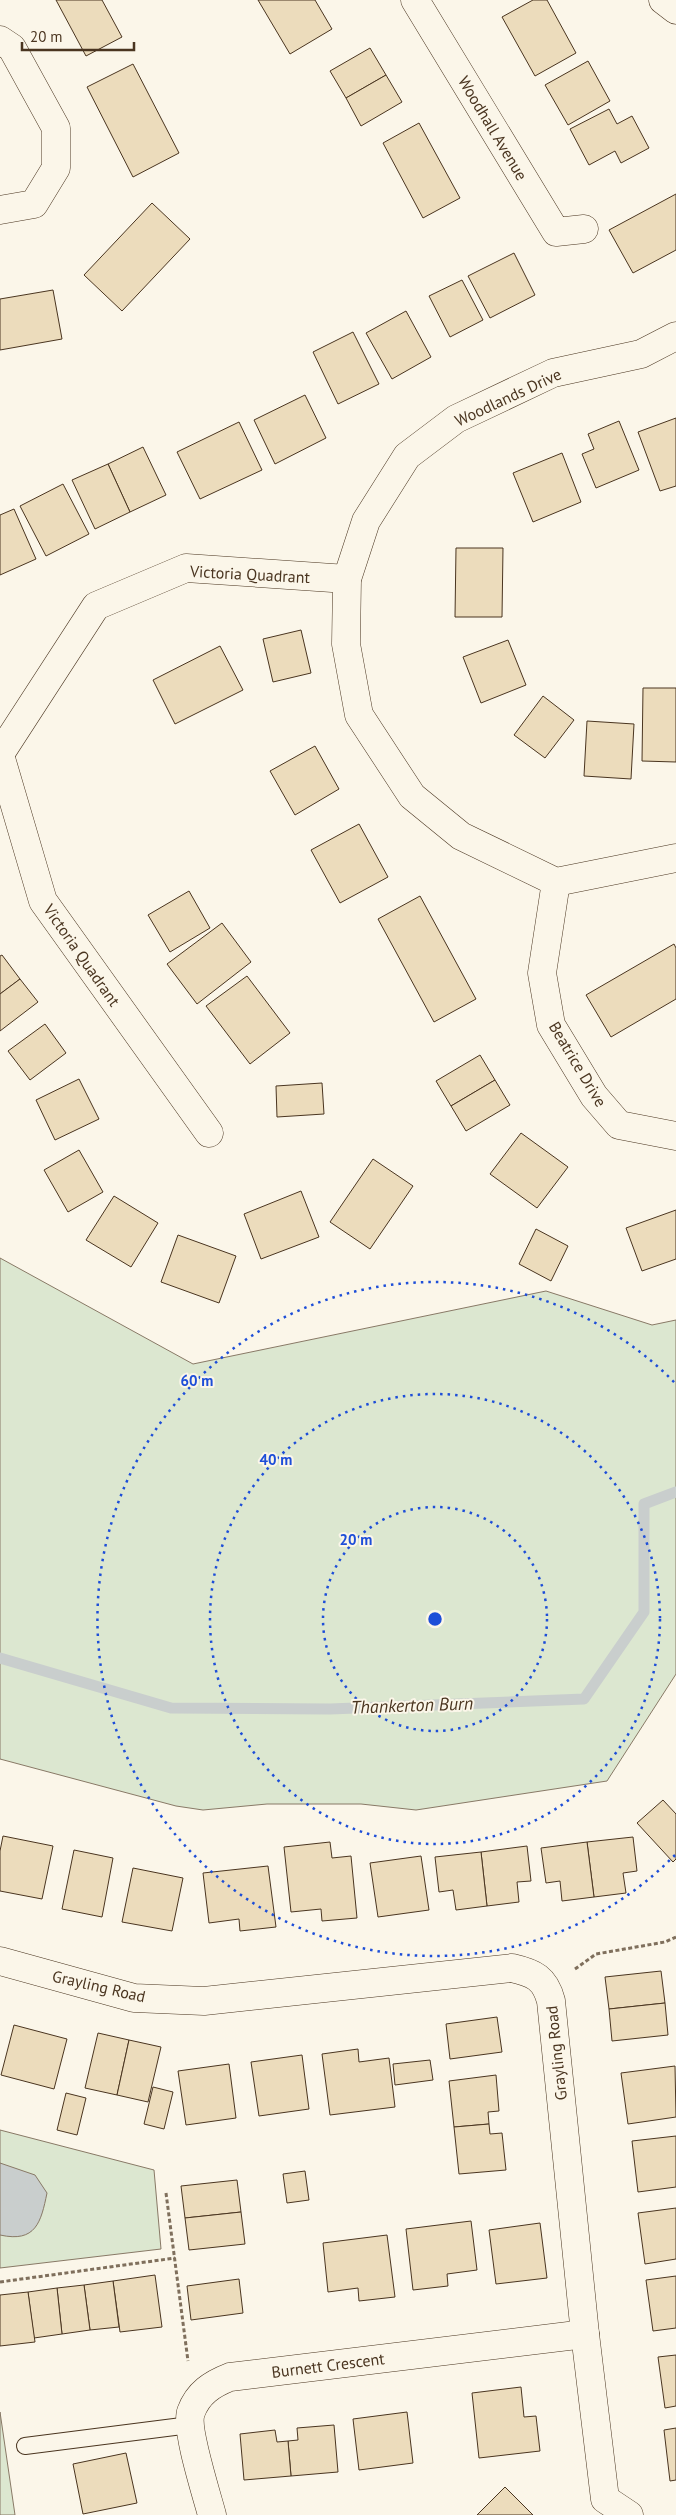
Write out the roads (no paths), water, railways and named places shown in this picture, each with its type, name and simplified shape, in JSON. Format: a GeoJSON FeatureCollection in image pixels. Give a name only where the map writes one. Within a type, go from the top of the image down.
{"type":"FeatureCollection","features":[{"type":"Feature","properties":{"kind":"street","name":"Woodhall Avenue"},"geometry":{"type":"LineString","coordinates":[[415,0],[556,232],[584,229]]}},
{"type":"Feature","properties":{"kind":"street"},"geometry":{"type":"LineString","coordinates":[[663,0],[676,10]]}},
{"type":"Feature","properties":{"kind":"street"},"geometry":{"type":"LineString","coordinates":[[0,40],[12,48],[56,128],[56,168],[34,204],[0,210]]}},
{"type":"Feature","properties":{"kind":"street","name":"Woodlands Drive"},"geometry":{"type":"LineString","coordinates":[[556,882],[461,836],[412,796],[359,715],[346,644],[347,579],[366,521],[407,456],[456,419],[553,373],[641,354],[676,336]]}},
{"type":"Feature","properties":{"kind":"street","name":"Victoria Quadrant"},"geometry":{"type":"LineString","coordinates":[[209,1133],[43,900],[0,754],[96,606],[186,568],[347,579]]}},
{"type":"Feature","properties":{"kind":"street"},"geometry":{"type":"LineString","coordinates":[[556,882],[676,858]]}},
{"type":"Feature","properties":{"kind":"street","name":"Beatrice Drive"},"geometry":{"type":"LineString","coordinates":[[556,882],[542,973],[551,1025],[594,1096],[619,1125],[676,1136]]}},
{"type":"Feature","properties":{"kind":"street","name":"Grayling Road"},"geometry":{"type":"LineString","coordinates":[[0,1962],[134,1998],[204,2001],[512,1968],[533,1973],[548,1988],[551,2001],[585,2334],[597,2507],[629,2515]]}},
{"type":"Feature","properties":{"kind":"street","name":"Burnett Crescent"},"geometry":{"type":"LineString","coordinates":[[212,2515],[190,2425],[190,2414],[200,2394],[230,2377],[585,2334]]}},
{"type":"Feature","properties":{"kind":"lane"},"geometry":{"type":"LineString","coordinates":[[25,2446],[190,2425]]}},
{"type":"Feature","properties":{"kind":"waterway","name":"Thankerton Burn"},"geometry":{"type":"LineString","coordinates":[[0,1658],[171,1708],[330,1709],[584,1699],[644,1612],[644,1504],[676,1492]]}}]}
